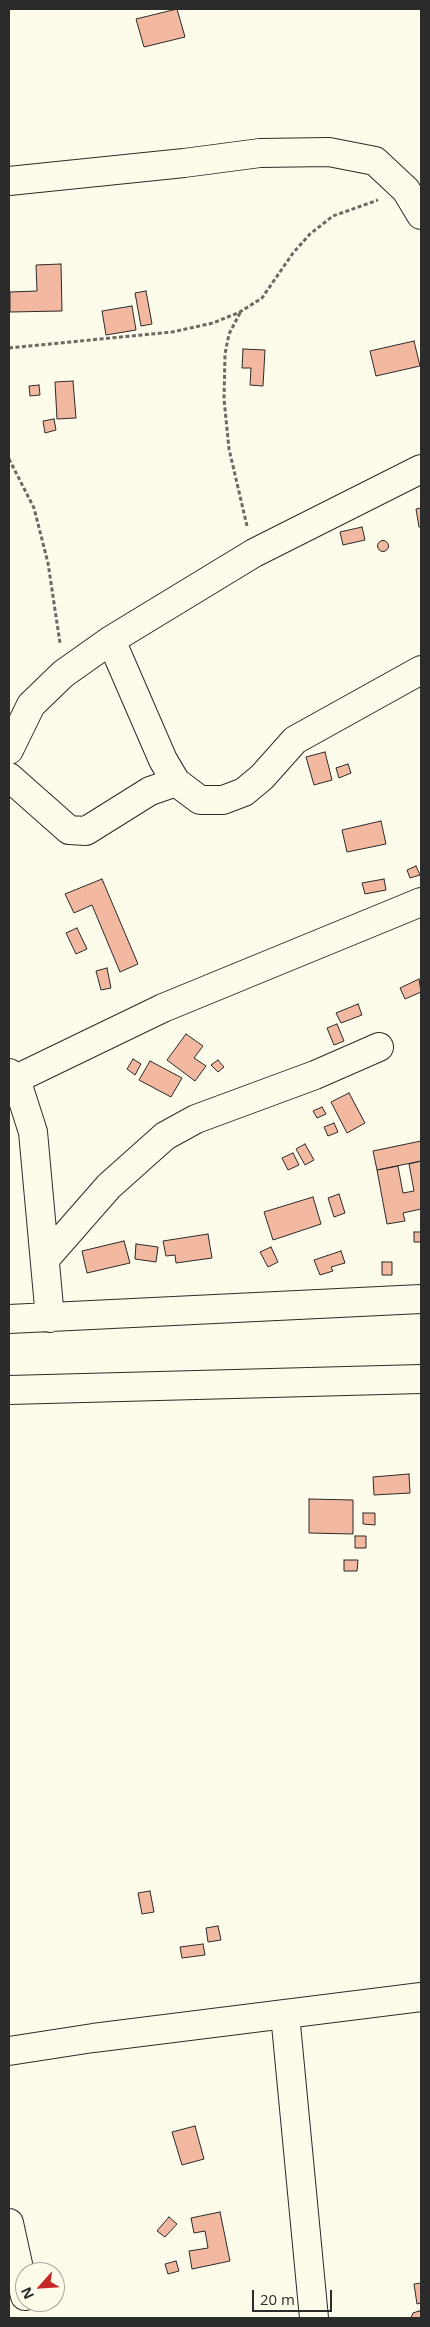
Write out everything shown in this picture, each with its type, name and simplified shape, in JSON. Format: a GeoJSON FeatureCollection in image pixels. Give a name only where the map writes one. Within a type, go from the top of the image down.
{"type":"FeatureCollection","features":[{"type":"Feature","properties":{"kind":"main road"},"geometry":{"type":"LineString","coordinates":[[9,181],[184,163],[260,153],[330,152],[375,161],[406,190],[421,215]]}},
{"type":"Feature","properties":{"kind":"main road"},"geometry":{"type":"LineString","coordinates":[[9,750],[31,705],[62,674],[111,640],[254,553],[421,469]]}},
{"type":"Feature","properties":{"kind":"main road"},"geometry":{"type":"LineString","coordinates":[[111,640],[136,702],[176,782],[200,800],[223,800],[244,792],[262,777],[294,740],[421,670]]}},
{"type":"Feature","properties":{"kind":"main road"},"geometry":{"type":"LineString","coordinates":[[9,777],[69,830],[86,831],[150,791],[176,782]]}},
{"type":"Feature","properties":{"kind":"main road"},"geometry":{"type":"LineString","coordinates":[[50,1318],[33,1132],[12,1076],[163,1008],[421,902]]}},
{"type":"Feature","properties":{"kind":"main road"},"geometry":{"type":"LineString","coordinates":[[45,1259],[109,1186],[165,1136],[196,1119],[315,1075],[379,1047]]}},
{"type":"Feature","properties":{"kind":"main road"},"geometry":{"type":"LineString","coordinates":[[9,1319],[421,1299]]}},
{"type":"Feature","properties":{"kind":"main road"},"geometry":{"type":"LineString","coordinates":[[9,1390],[421,1379]]}},
{"type":"Feature","properties":{"kind":"main road"},"geometry":{"type":"LineString","coordinates":[[9,2051],[421,1997]]}},
{"type":"Feature","properties":{"kind":"main road"},"geometry":{"type":"LineString","coordinates":[[285,2014],[314,2318]]}},
{"type":"Feature","properties":{"kind":"main road"},"geometry":{"type":"LineString","coordinates":[[9,2224],[17,2262]]}},
{"type":"Feature","properties":{"kind":"path"},"geometry":{"type":"LineString","coordinates":[[9,348],[172,332],[213,323],[240,312],[262,298],[293,253],[310,234],[333,216],[406,190]]}},
{"type":"Feature","properties":{"kind":"path"},"geometry":{"type":"LineString","coordinates":[[240,312],[229,334],[225,354],[224,399],[229,449],[254,553]]}},
{"type":"Feature","properties":{"kind":"path"},"geometry":{"type":"LineString","coordinates":[[9,459],[34,508],[48,562],[58,619],[62,674]]}},
{"type":"Feature","properties":{"kind":"building"},"geometry":{"type":"Polygon","coordinates":[[[177,9],[185,37],[144,47],[136,19],[177,9]]]}},
{"type":"Feature","properties":{"kind":"building"},"geometry":{"type":"Polygon","coordinates":[[[61,264],[62,311],[10,312],[10,292],[37,291],[36,265],[61,264]]]}},
{"type":"Feature","properties":{"kind":"building"},"geometry":{"type":"Polygon","coordinates":[[[146,291],[152,324],[141,326],[135,293],[146,291]]]}},
{"type":"Feature","properties":{"kind":"building"},"geometry":{"type":"Polygon","coordinates":[[[132,306],[136,330],[106,335],[102,311],[132,306]]]}},
{"type":"Feature","properties":{"kind":"building"},"geometry":{"type":"Polygon","coordinates":[[[414,341],[420,366],[376,376],[370,351],[414,341]]]}},
{"type":"Feature","properties":{"kind":"building"},"geometry":{"type":"Polygon","coordinates":[[[243,349],[265,350],[263,386],[250,385],[251,368],[242,368],[243,349]]]}},
{"type":"Feature","properties":{"kind":"building"},"geometry":{"type":"Polygon","coordinates":[[[73,381],[76,418],[57,419],[55,382],[73,381]]]}},
{"type":"Feature","properties":{"kind":"building"},"geometry":{"type":"Polygon","coordinates":[[[39,385],[40,395],[30,396],[29,386],[39,385]]]}},
{"type":"Feature","properties":{"kind":"building"},"geometry":{"type":"Polygon","coordinates":[[[54,419],[56,430],[45,433],[43,421],[54,419]]]}},
{"type":"Feature","properties":{"kind":"building"},"geometry":{"type":"Polygon","coordinates":[[[421,508],[421,527],[419,527],[416,509],[421,508]]]}},
{"type":"Feature","properties":{"kind":"building"},"geometry":{"type":"Polygon","coordinates":[[[362,527],[365,540],[343,545],[340,532],[362,527]]]}},
{"type":"Feature","properties":{"kind":"building"},"geometry":{"type":"Polygon","coordinates":[[[383,540],[389,546],[383,552],[377,546],[383,540]]]}},
{"type":"Feature","properties":{"kind":"building"},"geometry":{"type":"Polygon","coordinates":[[[325,752],[332,780],[314,785],[306,757],[325,752]]]}},
{"type":"Feature","properties":{"kind":"building"},"geometry":{"type":"Polygon","coordinates":[[[348,764],[351,773],[339,778],[336,768],[348,764]]]}},
{"type":"Feature","properties":{"kind":"building"},"geometry":{"type":"Polygon","coordinates":[[[381,821],[386,844],[347,852],[342,830],[381,821]]]}},
{"type":"Feature","properties":{"kind":"building"},"geometry":{"type":"Polygon","coordinates":[[[416,866],[420,875],[410,878],[407,870],[416,866]]]}},
{"type":"Feature","properties":{"kind":"building"},"geometry":{"type":"Polygon","coordinates":[[[102,879],[138,964],[120,972],[92,905],[74,913],[65,894],[102,879]]]}},
{"type":"Feature","properties":{"kind":"building"},"geometry":{"type":"Polygon","coordinates":[[[384,879],[386,890],[365,894],[362,883],[384,879]]]}},
{"type":"Feature","properties":{"kind":"building"},"geometry":{"type":"Polygon","coordinates":[[[77,928],[87,949],[76,954],[66,933],[77,928]]]}},
{"type":"Feature","properties":{"kind":"building"},"geometry":{"type":"Polygon","coordinates":[[[107,968],[111,988],[101,990],[96,971],[107,968]]]}},
{"type":"Feature","properties":{"kind":"building"},"geometry":{"type":"Polygon","coordinates":[[[419,979],[421,992],[405,999],[400,988],[419,979]]]}},
{"type":"Feature","properties":{"kind":"building"},"geometry":{"type":"Polygon","coordinates":[[[358,1004],[362,1015],[341,1023],[336,1013],[358,1004]]]}},
{"type":"Feature","properties":{"kind":"building"},"geometry":{"type":"Polygon","coordinates":[[[337,1024],[344,1041],[334,1045],[327,1028],[337,1024]]]}},
{"type":"Feature","properties":{"kind":"building"},"geometry":{"type":"Polygon","coordinates":[[[186,1034],[203,1046],[194,1058],[206,1066],[195,1081],[167,1060],[186,1034]]]}},
{"type":"Feature","properties":{"kind":"building"},"geometry":{"type":"Polygon","coordinates":[[[133,1059],[141,1064],[135,1075],[127,1069],[133,1059]]]}},
{"type":"Feature","properties":{"kind":"building"},"geometry":{"type":"Polygon","coordinates":[[[218,1060],[224,1067],[218,1072],[211,1065],[218,1060]]]}},
{"type":"Feature","properties":{"kind":"building"},"geometry":{"type":"Polygon","coordinates":[[[150,1061],[182,1078],[171,1097],[139,1080],[150,1061]]]}},
{"type":"Feature","properties":{"kind":"building"},"geometry":{"type":"Polygon","coordinates":[[[349,1093],[365,1123],[347,1133],[331,1102],[349,1093]]]}},
{"type":"Feature","properties":{"kind":"building"},"geometry":{"type":"Polygon","coordinates":[[[322,1107],[326,1114],[317,1118],[313,1111],[322,1107]]]}},
{"type":"Feature","properties":{"kind":"building"},"geometry":{"type":"Polygon","coordinates":[[[334,1123],[338,1132],[328,1136],[324,1127],[334,1123]]]}},
{"type":"Feature","properties":{"kind":"building"},"geometry":{"type":"Polygon","coordinates":[[[421,1141],[421,1161],[377,1170],[373,1151],[421,1141]]]}},
{"type":"Feature","properties":{"kind":"building"},"geometry":{"type":"Polygon","coordinates":[[[305,1144],[314,1160],[305,1165],[296,1149],[305,1144]]]}},
{"type":"Feature","properties":{"kind":"building"},"geometry":{"type":"Polygon","coordinates":[[[293,1153],[299,1165],[288,1170],[282,1158],[293,1153]]]}},
{"type":"Feature","properties":{"kind":"building"},"geometry":{"type":"Polygon","coordinates":[[[421,1161],[421,1209],[403,1213],[405,1221],[387,1224],[377,1170],[398,1166],[403,1193],[414,1191],[409,1164],[421,1161]]]}},
{"type":"Feature","properties":{"kind":"building"},"geometry":{"type":"Polygon","coordinates":[[[339,1194],[345,1213],[334,1217],[328,1198],[339,1194]]]}},
{"type":"Feature","properties":{"kind":"building"},"geometry":{"type":"Polygon","coordinates":[[[313,1197],[321,1224],[273,1240],[264,1212],[313,1197]]]}},
{"type":"Feature","properties":{"kind":"building"},"geometry":{"type":"Polygon","coordinates":[[[414,1232],[421,1232],[421,1242],[414,1242],[414,1232]]]}},
{"type":"Feature","properties":{"kind":"building"},"geometry":{"type":"Polygon","coordinates":[[[208,1234],[212,1258],[176,1263],[175,1255],[166,1256],[163,1241],[208,1234]]]}},
{"type":"Feature","properties":{"kind":"building"},"geometry":{"type":"Polygon","coordinates":[[[124,1241],[130,1263],[87,1273],[82,1251],[124,1241]]]}},
{"type":"Feature","properties":{"kind":"building"},"geometry":{"type":"Polygon","coordinates":[[[136,1244],[158,1247],[156,1262],[135,1259],[136,1244]]]}},
{"type":"Feature","properties":{"kind":"building"},"geometry":{"type":"Polygon","coordinates":[[[271,1247],[278,1262],[268,1267],[260,1252],[271,1247]]]}},
{"type":"Feature","properties":{"kind":"building"},"geometry":{"type":"Polygon","coordinates":[[[341,1251],[345,1263],[331,1267],[333,1271],[320,1275],[314,1260],[341,1251]]]}},
{"type":"Feature","properties":{"kind":"building"},"geometry":{"type":"Polygon","coordinates":[[[382,1262],[392,1262],[392,1275],[382,1275],[382,1262]]]}},
{"type":"Feature","properties":{"kind":"building"},"geometry":{"type":"Polygon","coordinates":[[[409,1474],[410,1493],[374,1495],[373,1477],[409,1474]]]}},
{"type":"Feature","properties":{"kind":"building"},"geometry":{"type":"Polygon","coordinates":[[[309,1499],[353,1500],[353,1534],[309,1533],[309,1499]]]}},
{"type":"Feature","properties":{"kind":"building"},"geometry":{"type":"Polygon","coordinates":[[[363,1513],[375,1513],[375,1525],[363,1524],[363,1513]]]}},
{"type":"Feature","properties":{"kind":"building"},"geometry":{"type":"Polygon","coordinates":[[[355,1536],[366,1536],[366,1548],[355,1548],[355,1536]]]}},
{"type":"Feature","properties":{"kind":"building"},"geometry":{"type":"Polygon","coordinates":[[[344,1560],[358,1560],[357,1571],[344,1571],[344,1560]]]}},
{"type":"Feature","properties":{"kind":"building"},"geometry":{"type":"Polygon","coordinates":[[[150,1891],[154,1912],[142,1914],[138,1893],[150,1891]]]}},
{"type":"Feature","properties":{"kind":"building"},"geometry":{"type":"Polygon","coordinates":[[[218,1926],[221,1940],[208,1942],[206,1928],[218,1926]]]}},
{"type":"Feature","properties":{"kind":"building"},"geometry":{"type":"Polygon","coordinates":[[[203,1944],[205,1955],[182,1958],[180,1947],[203,1944]]]}},
{"type":"Feature","properties":{"kind":"building"},"geometry":{"type":"Polygon","coordinates":[[[195,2126],[204,2159],[182,2165],[172,2132],[195,2126]]]}},
{"type":"Feature","properties":{"kind":"building"},"geometry":{"type":"Polygon","coordinates":[[[220,2212],[230,2261],[192,2269],[189,2251],[208,2248],[205,2231],[194,2233],[191,2218],[220,2212]]]}},
{"type":"Feature","properties":{"kind":"building"},"geometry":{"type":"Polygon","coordinates":[[[169,2217],[177,2224],[165,2237],[157,2231],[169,2217]]]}},
{"type":"Feature","properties":{"kind":"building"},"geometry":{"type":"Polygon","coordinates":[[[176,2261],[179,2271],[168,2274],[165,2264],[176,2261]]]}},
{"type":"Feature","properties":{"kind":"building"},"geometry":{"type":"Polygon","coordinates":[[[421,2283],[421,2303],[417,2304],[414,2284],[421,2283]]]}},
{"type":"Feature","properties":{"kind":"building"},"geometry":{"type":"Polygon","coordinates":[[[421,2312],[421,2318],[411,2318],[413,2313],[421,2312]]]}}]}
